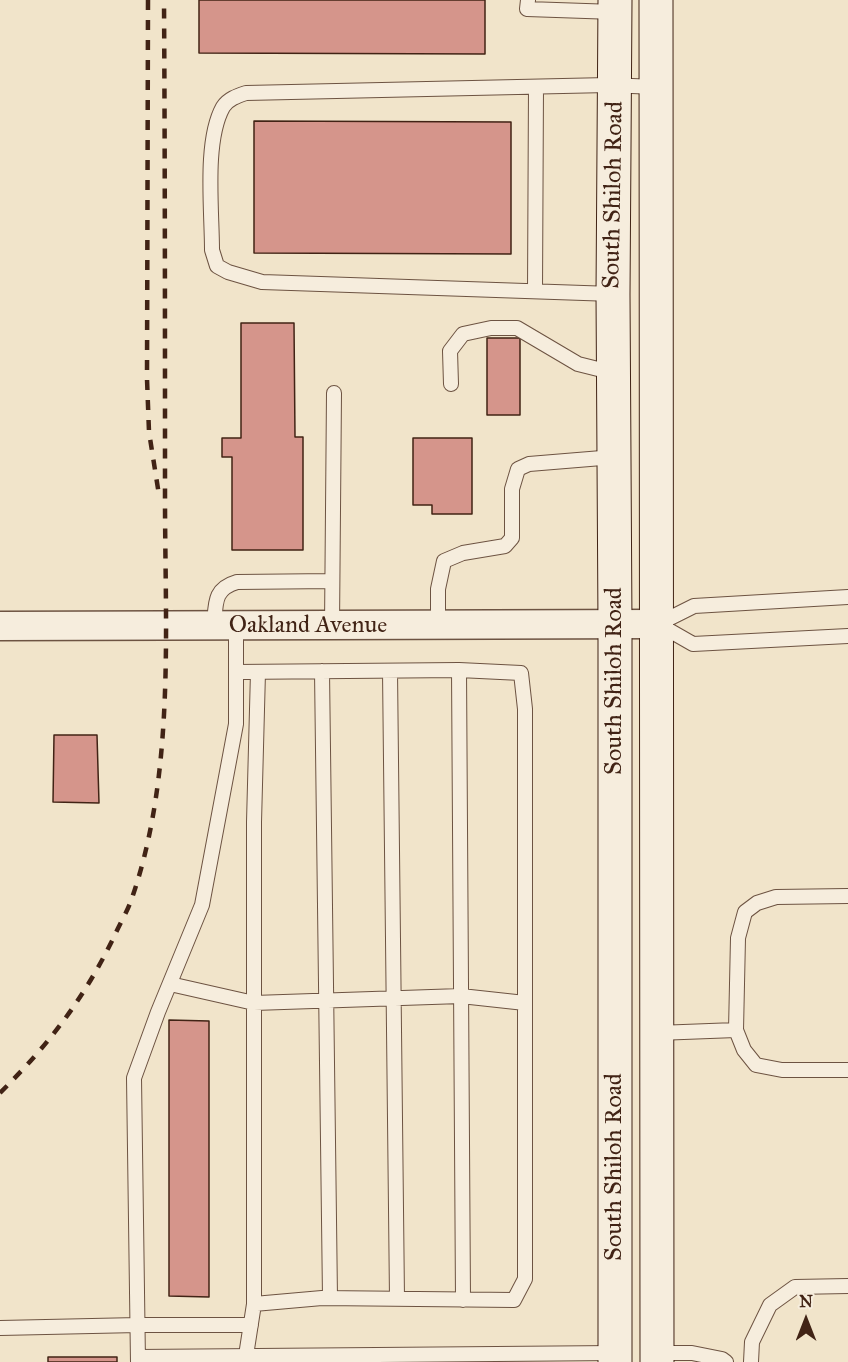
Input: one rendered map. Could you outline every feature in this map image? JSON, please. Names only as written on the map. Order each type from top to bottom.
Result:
[{"type":"main road","name":"South Shiloh Road","points":[[656,0],[657,1358]]},
{"type":"main road","name":"South Shiloh Road","points":[[615,6],[613,294],[615,1358]]},
{"type":"main road","points":[[615,1358],[657,1358]]},
{"type":"street","name":"Oakland Avenue","points":[[0,626],[658,624]]},
{"type":"lane","points":[[528,0],[527,9],[615,6]]},
{"type":"lane","points":[[535,291],[536,87]]},
{"type":"lane","points":[[613,294],[262,282],[228,272],[217,266],[212,250],[212,148],[224,106],[234,97],[246,93],[656,87]]},
{"type":"lane","points":[[451,384],[450,351],[463,334],[491,328],[518,328],[578,364],[614,373]]},
{"type":"lane","points":[[332,626],[334,393]]},
{"type":"lane","points":[[438,625],[438,589],[444,561],[463,553],[505,546],[512,538],[512,489],[518,469],[529,464],[614,457]]},
{"type":"lane","points":[[332,581],[237,582],[225,585],[218,595],[236,672],[236,724],[202,905],[134,1078],[138,1360],[615,1358]]},
{"type":"lane","points":[[658,624],[694,606],[848,597]]},
{"type":"lane","points":[[658,624],[693,644],[848,636]]},
{"type":"lane","points":[[236,672],[459,670],[521,673],[525,709],[525,1279],[514,1300],[330,1298],[254,1304]]},
{"type":"lane","points":[[459,670],[463,1300]]},
{"type":"lane","points":[[322,671],[330,1298]]},
{"type":"lane","points":[[390,671],[397,1298]]},
{"type":"lane","points":[[245,1359],[254,1304],[254,822],[258,672]]},
{"type":"lane","points":[[848,896],[776,897],[757,903],[745,912],[738,938],[736,1030],[744,1050],[756,1065],[782,1070],[848,1070]]},
{"type":"lane","points":[[170,984],[254,1003],[461,996],[525,1003]]},
{"type":"lane","points":[[657,1033],[736,1030]]},
{"type":"lane","points":[[751,1362],[752,1342],[770,1305],[795,1287],[848,1286]]},
{"type":"lane","points":[[0,1328],[138,1324],[251,1325]]},
{"type":"lane","points":[[657,1358],[692,1353],[722,1359],[726,1362]]},
{"type":"building","points":[[199,0],[485,0],[485,54],[199,53]]},
{"type":"building","points":[[254,121],[511,122],[511,254],[254,253]]},
{"type":"building","points":[[241,323],[294,323],[295,437],[303,437],[303,550],[232,550],[232,457],[222,457],[222,438],[241,438]]},
{"type":"building","points":[[487,338],[520,338],[520,415],[487,415]]},
{"type":"building","points":[[413,438],[472,438],[472,514],[432,514],[432,505],[413,505]]},
{"type":"building","points":[[54,735],[97,735],[99,803],[53,802]]},
{"type":"building","points":[[169,1020],[209,1021],[209,1297],[169,1296]]},
{"type":"building","points":[[48,1357],[117,1357],[117,1362],[48,1362]]},
{"type":"railway","points":[[148,0],[147,379],[149,432],[159,495]]},
{"type":"railway","points":[[0,1093],[35,1056],[64,1020],[102,960],[131,900],[146,848],[156,799],[162,749],[166,648],[164,0]]}]
